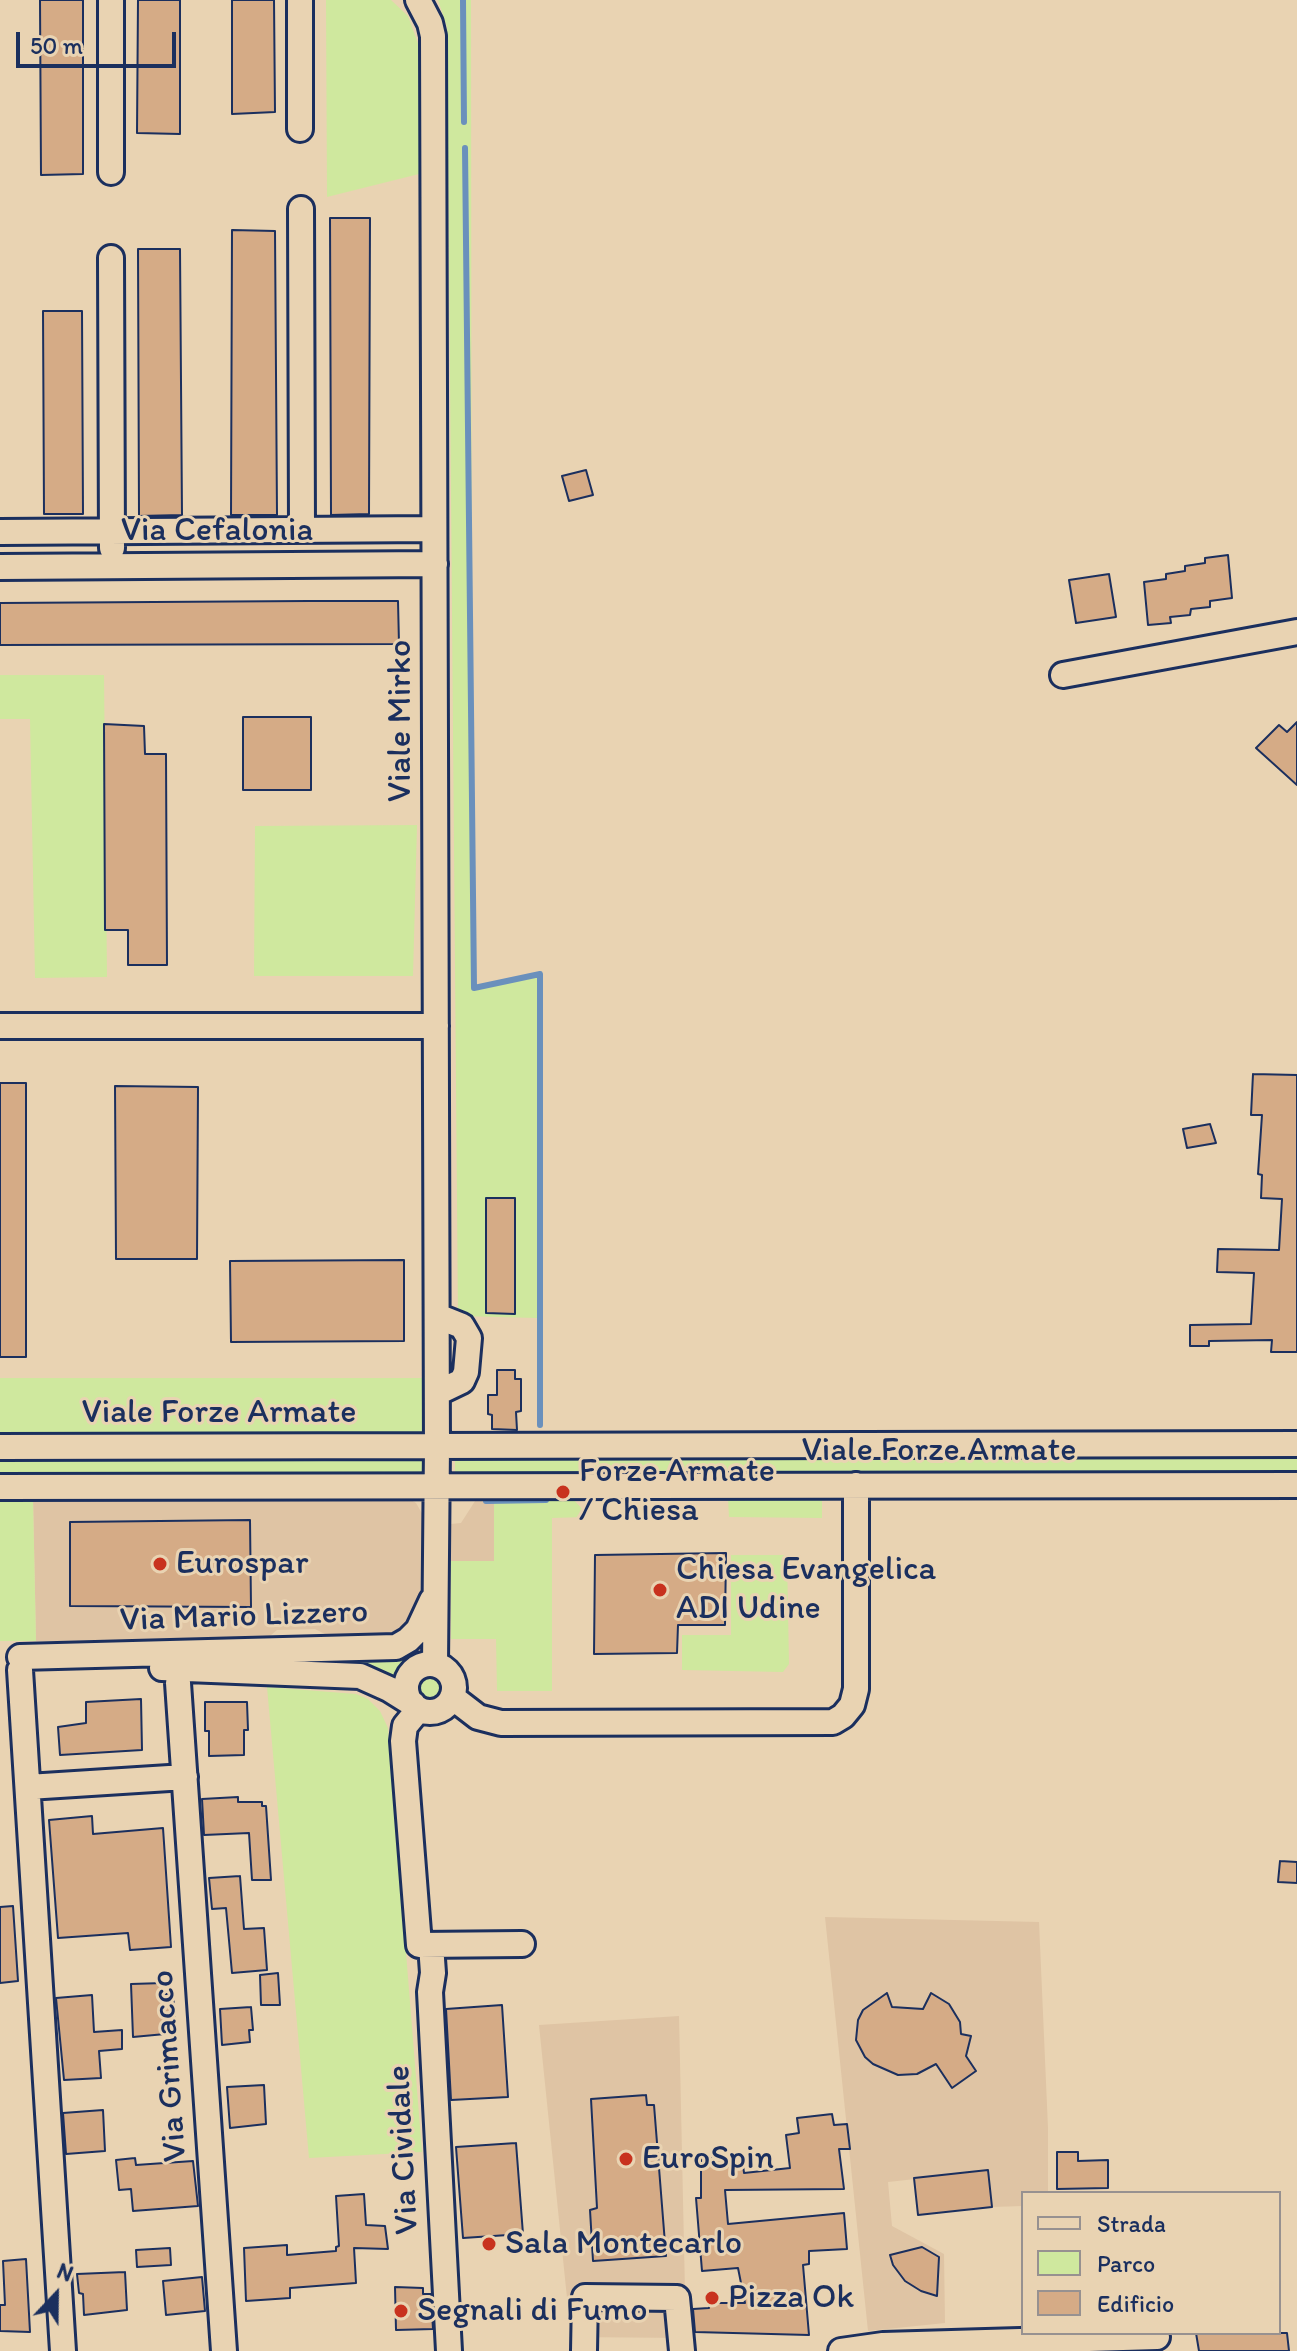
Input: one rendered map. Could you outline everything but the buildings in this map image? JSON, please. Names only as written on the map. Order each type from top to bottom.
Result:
[{"type":"street","points":[[111,0],[111,172]]},
{"type":"street","points":[[300,0],[300,129]]},
{"type":"street","name":"Viale Mirko","points":[[418,0],[433,36],[437,1446]]},
{"type":"street","points":[[301,209],[302,530]]},
{"type":"street","points":[[111,258],[112,566]]},
{"type":"street","name":"Via Cefalonia","points":[[0,532],[434,529]]},
{"type":"street","name":"Via Cefalonia","points":[[0,567],[435,564]]},
{"type":"street","points":[[1063,675],[1297,632]]},
{"type":"street","points":[[0,1026],[436,1026]]},
{"type":"street","name":"Viale Forze Armate","points":[[0,1447],[1297,1444]]},
{"type":"street","points":[[437,1446],[437,1485]]},
{"type":"street","name":"Via Mario Lizzero","points":[[437,1485],[435,1664],[451,1677],[452,1697]]},
{"type":"street","points":[[435,1664],[419,1667],[408,1679],[407,1695],[416,1707],[426,1711],[442,1709],[452,1697],[478,1717],[501,1723],[833,1722],[852,1705],[856,1689],[856,1485]]},
{"type":"street","name":"Viale Forze Armate","points":[[0,1487],[1297,1485]]},
{"type":"street","name":"Via Mario Lizzero","points":[[13,1662],[396,1647],[408,1640],[424,1622],[436,1589]]},
{"type":"street","points":[[13,1662],[28,1787],[63,2351]]},
{"type":"street","name":"Via Mario Lizzero","points":[[13,1662],[360,1676],[389,1689],[416,1707]]},
{"type":"street","name":"Via Grimacco","points":[[178,1683],[224,2351]]},
{"type":"street","points":[[416,1707],[405,1726],[403,1741],[419,1945],[522,1944]]},
{"type":"street","points":[[28,1787],[185,1777]]},
{"type":"street","name":"Via Cividale","points":[[431,1945],[431,2006],[449,2351]]},
{"type":"street","points":[[584,2351],[585,2297],[677,2298],[682,2351]]},
{"type":"street","points":[[841,2351],[883,2345],[961,2348],[1157,2337]]},
{"type":"shaded area","points":[[404,1496],[416,1503],[423,1515],[427,1586],[410,1622],[392,1632],[329,1636],[315,1629],[277,1630],[264,1641],[36,1641],[33,1499]]},
{"type":"shaded area","points":[[477,1498],[494,1498],[494,1562],[451,1561],[451,1524],[461,1523]]},
{"type":"shaded area","points":[[825,1917],[1039,1922],[1048,2191],[1021,2191],[1021,2206],[992,2207],[988,2171],[888,2182],[892,2226],[944,2254],[945,2323],[868,2331]]},
{"type":"shaded area","points":[[679,2016],[686,2338],[571,2337],[539,2025]]},
{"type":"green space","points":[[326,0],[391,0],[408,16],[419,46],[419,174],[327,197]]},
{"type":"green space","points":[[438,0],[471,0],[472,990],[538,977],[537,1318],[458,1316],[447,27]]},
{"type":"green space","points":[[0,675],[104,675],[107,977],[35,978],[30,719],[0,719]]},
{"type":"green space","points":[[417,825],[413,976],[254,976],[255,826]]},
{"type":"green space","points":[[0,1378],[423,1378],[423,1433],[0,1433]]},
{"type":"green space","points":[[455,1455],[1297,1455],[1297,1474],[455,1474]]},
{"type":"green space","points":[[425,1458],[425,1472],[0,1473],[0,1459]]},
{"type":"green space","points":[[494,1498],[573,1499],[585,1512],[585,1517],[552,1518],[552,1691],[497,1691],[496,1639],[451,1639],[451,1561],[494,1561]]},
{"type":"green space","points":[[728,1498],[822,1499],[822,1518],[729,1517]]},
{"type":"green space","points":[[0,1499],[33,1499],[36,1641],[0,1641]]},
{"type":"green space","points":[[731,1555],[787,1555],[789,1664],[783,1672],[682,1670],[682,1635],[731,1635]]},
{"type":"green space","points":[[412,1648],[414,1657],[398,1679],[371,1669],[323,1666],[323,1654]]},
{"type":"green space","points":[[430,1670],[442,1675],[447,1687],[442,1699],[430,1704],[418,1699],[413,1687],[418,1675]]},
{"type":"green space","points":[[267,1687],[356,1694],[368,1699],[380,1711],[388,1728],[422,2152],[309,2158]]},
{"type":"waterway","points":[[463,0],[464,122]]},
{"type":"waterway","points":[[465,148],[474,988],[540,974],[540,1425]]},
{"type":"waterway","points":[[486,1501],[546,1500]]},
{"type":"place","name":"Forze Armate / Chiesa","points":[[563,1492]]},
{"type":"place","name":"Eurospar","points":[[160,1564]]},
{"type":"place","name":"Chiesa Evangelica ADI Udine","points":[[660,1590]]},
{"type":"place","name":"EuroSpin","points":[[626,2159]]},
{"type":"place","name":"Sala Montecarlo","points":[[489,2244]]},
{"type":"place","name":"Pizza Ok","points":[[712,2298]]},
{"type":"place","name":"Segnali di Fumo","points":[[401,2311]]}]
